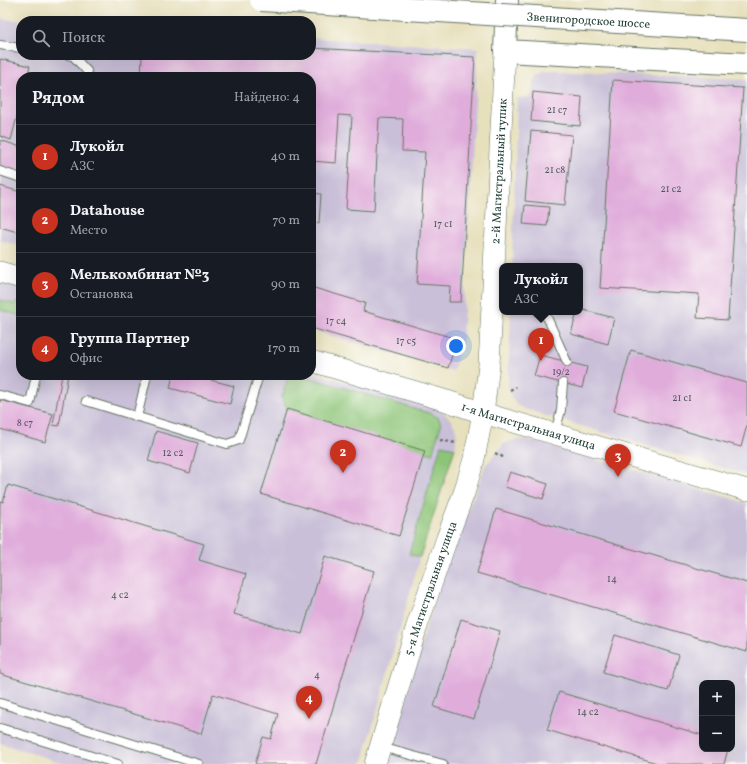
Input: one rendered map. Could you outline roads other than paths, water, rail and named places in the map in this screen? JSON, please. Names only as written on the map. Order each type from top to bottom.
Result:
[{"type":"main road","name":"Звенигородское шоссе","points":[[261,0],[747,30]]},
{"type":"main road","name":"2-й Магистральный тупик","points":[[505,51],[507,0]]},
{"type":"main road","points":[[505,51],[747,64]]},
{"type":"street","name":"2-й Магистральный тупик","points":[[483,413],[497,286],[505,51]]},
{"type":"street","points":[[0,272],[16,277]]},
{"type":"street","name":"1-я Магистральная улица","points":[[316,362],[747,490]]},
{"type":"street","name":"5-я Магистральная улица","points":[[377,755],[446,538],[466,486],[474,459],[483,413]]},
{"type":"lane","points":[[0,45],[16,47]]},
{"type":"lane","points":[[77,60],[87,72]]},
{"type":"lane","points":[[0,171],[16,176]]},
{"type":"lane","points":[[544,315],[547,317],[567,362]]},
{"type":"lane","points":[[0,395],[30,403],[35,380]]},
{"type":"lane","points":[[137,417],[146,380]]},
{"type":"lane","points":[[86,401],[227,444],[239,440],[257,380]]},
{"type":"lane","points":[[554,434],[561,410],[563,383]]},
{"type":"lane","points":[[0,703],[199,764]]},
{"type":"lane","points":[[0,728],[118,764]]},
{"type":"lane","points":[[377,755],[443,764]]},
{"type":"place","name":"Лукойл","points":[[541,361]]},
{"type":"place","name":"Datahouse","points":[[343,473]]},
{"type":"place","name":"Мелькомбинат №3","points":[[618,477]]},
{"type":"place","name":"Группа Партнер","points":[[309,719]]}]
